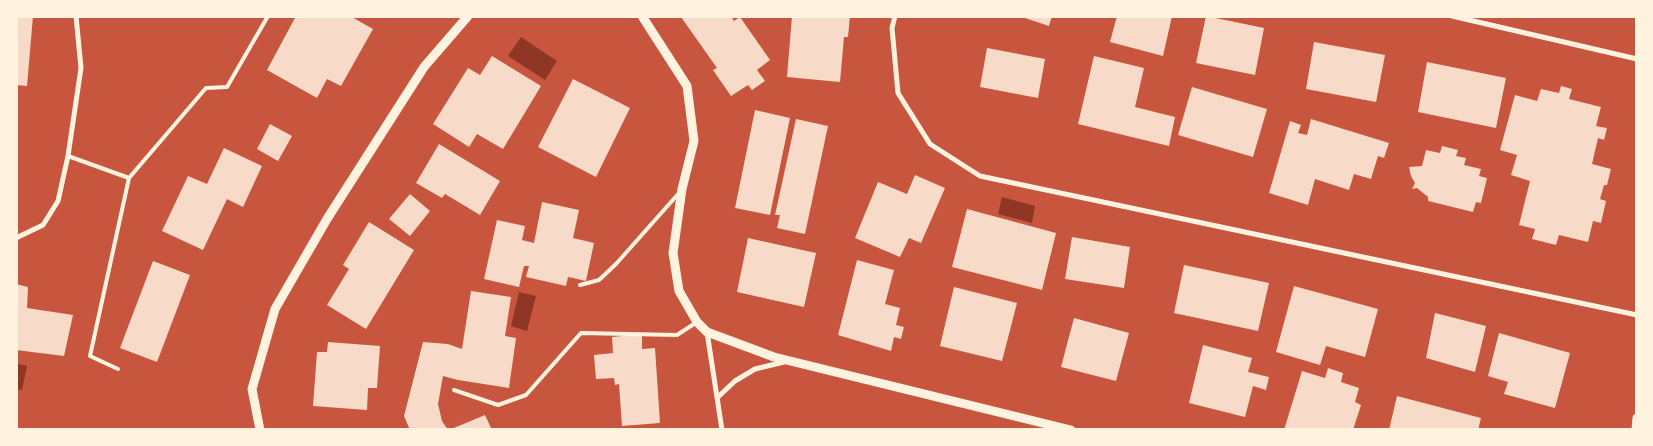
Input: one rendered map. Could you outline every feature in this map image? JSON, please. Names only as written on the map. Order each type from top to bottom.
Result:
[{"type":"street","points":[[16,238],[43,225],[58,201],[68,156],[81,68],[76,16]]},
{"type":"street","points":[[260,430],[252,389],[275,308],[327,219],[424,67],[468,16]]},
{"type":"street","points":[[642,16],[688,86],[694,141],[682,189],[673,253],[679,291],[697,322],[707,332],[774,357],[1071,430]]},
{"type":"street","points":[[895,16],[892,28],[898,94],[930,144],[980,176],[1637,315]]},
{"type":"street","points":[[1452,16],[1637,58]]},
{"type":"street","points":[[707,332],[722,430]]},
{"type":"street","points":[[718,397],[735,381],[754,369],[789,360]]},
{"type":"street","points":[[1636,430],[1637,418]]},
{"type":"lane","points":[[118,369],[90,356],[129,178],[206,88],[227,87],[268,16]]},
{"type":"lane","points":[[68,156],[129,178]]},
{"type":"lane","points":[[580,285],[599,280],[616,264],[682,189]]},
{"type":"lane","points":[[454,390],[498,405],[526,395],[581,333],[677,335],[697,322]]},
{"type":"shaded area","points":[[521,37],[557,61],[545,80],[508,56]]},
{"type":"shaded area","points":[[1002,197],[1035,206],[1032,223],[998,214]]},
{"type":"shaded area","points":[[519,292],[536,296],[527,331],[511,326]]},
{"type":"shaded area","points":[[16,363],[27,366],[22,390],[16,389]]},
{"type":"building","points":[[16,16],[33,16],[27,86],[16,85]]},
{"type":"building","points":[[296,16],[350,16],[373,29],[341,86],[327,79],[317,98],[267,70]]},
{"type":"building","points":[[731,16],[734,21],[740,17],[770,60],[757,70],[765,81],[752,90],[748,85],[731,96],[713,70],[717,68],[681,17]]},
{"type":"building","points":[[792,16],[850,16],[848,37],[844,37],[840,82],[787,77]]},
{"type":"building","points":[[1019,16],[1052,16],[1049,26]]},
{"type":"building","points":[[1117,16],[1172,16],[1163,56],[1110,42]]},
{"type":"building","points":[[1206,16],[1264,28],[1255,75],[1196,63]]},
{"type":"building","points":[[1314,42],[1385,55],[1376,102],[1306,89]]},
{"type":"building","points":[[987,48],[1045,59],[1038,98],[980,87]]},
{"type":"building","points":[[492,56],[541,86],[503,149],[477,134],[469,147],[433,124],[468,68],[480,75]]},
{"type":"building","points":[[1094,56],[1144,68],[1135,107],[1175,117],[1169,146],[1078,124]]},
{"type":"building","points":[[1427,62],[1506,78],[1496,128],[1418,112]]},
{"type":"building","points":[[573,79],[630,108],[596,177],[538,147]]},
{"type":"building","points":[[1561,86],[1572,89],[1569,99],[1601,107],[1596,126],[1607,128],[1604,140],[1598,138],[1592,164],[1611,169],[1607,185],[1604,185],[1600,199],[1606,201],[1601,223],[1593,221],[1588,242],[1559,235],[1556,245],[1532,239],[1535,229],[1519,225],[1530,181],[1511,175],[1517,155],[1500,150],[1515,95],[1537,101],[1541,89],[1559,93]]},
{"type":"building","points":[[1192,87],[1267,109],[1253,157],[1178,135]]},
{"type":"building","points":[[755,110],[790,118],[770,215],[735,208]]},
{"type":"building","points":[[796,119],[828,126],[805,234],[777,228],[780,215],[775,215]]},
{"type":"building","points":[[1311,119],[1389,143],[1384,158],[1378,156],[1371,179],[1354,174],[1349,190],[1315,179],[1308,205],[1269,193],[1290,121],[1301,125],[1298,133],[1307,135]]},
{"type":"building","points":[[270,124],[292,136],[278,161],[257,149]]},
{"type":"building","points":[[439,144],[500,181],[480,215],[445,194],[442,198],[416,183]]},
{"type":"building","points":[[1442,146],[1458,150],[1456,156],[1466,158],[1464,165],[1481,169],[1479,176],[1487,178],[1481,203],[1476,202],[1473,212],[1428,201],[1428,197],[1417,188],[1412,189],[1415,183],[1409,167],[1422,166],[1426,150],[1440,153]]},
{"type":"building","points":[[224,148],[262,166],[243,207],[227,199],[203,250],[162,231],[188,176],[207,184]]},
{"type":"building","points":[[915,175],[945,188],[921,243],[909,238],[900,257],[855,238],[878,182],[907,194]]},
{"type":"building","points":[[410,194],[430,211],[410,236],[389,219]]},
{"type":"building","points":[[542,202],[579,210],[573,238],[594,243],[586,281],[568,277],[566,286],[526,277],[529,266],[524,266],[519,287],[484,279],[497,220],[525,226],[522,240],[534,243]]},
{"type":"building","points":[[967,209],[1056,233],[1042,290],[952,267]]},
{"type":"building","points":[[369,222],[414,250],[366,329],[327,305],[349,269],[343,265]]},
{"type":"building","points":[[1072,237],[1130,247],[1124,288],[1065,279]]},
{"type":"building","points":[[748,238],[816,253],[804,307],[737,292]]},
{"type":"building","points":[[857,260],[894,270],[885,304],[900,308],[896,325],[904,327],[901,339],[894,337],[891,351],[838,335]]},
{"type":"building","points":[[153,261],[190,275],[157,362],[120,348]]},
{"type":"building","points":[[1184,265],[1269,283],[1258,331],[1174,313]]},
{"type":"building","points":[[16,284],[28,287],[27,308],[73,315],[64,356],[16,350]]},
{"type":"building","points":[[1294,286],[1378,309],[1365,357],[1326,346],[1320,365],[1276,352]]},
{"type":"building","points":[[954,287],[1017,303],[1002,361],[940,346]]},
{"type":"building","points":[[471,291],[511,297],[505,336],[516,338],[509,388],[443,376],[438,404],[442,421],[448,430],[410,430],[404,416],[423,342],[448,344],[462,349]]},
{"type":"building","points":[[1435,313],[1486,326],[1475,372],[1426,358]]},
{"type":"building","points":[[1074,318],[1129,333],[1116,381],[1061,367]]},
{"type":"building","points":[[1499,333],[1570,353],[1555,408],[1504,394],[1508,382],[1488,376]]},
{"type":"building","points":[[642,334],[642,349],[655,348],[660,423],[622,426],[619,384],[615,385],[614,378],[596,379],[594,355],[613,353],[612,337]]},
{"type":"building","points":[[328,342],[380,346],[377,388],[368,388],[367,410],[313,406],[317,352],[327,352]]},
{"type":"building","points":[[1203,345],[1252,358],[1248,372],[1269,377],[1266,390],[1253,386],[1245,417],[1189,403]]},
{"type":"building","points":[[1328,368],[1343,373],[1341,382],[1359,388],[1355,402],[1361,405],[1353,430],[1284,430],[1302,371],[1325,378]]},
{"type":"building","points":[[1397,396],[1481,418],[1478,430],[1389,430]]},
{"type":"building","points":[[485,415],[492,430],[449,430]]}]
